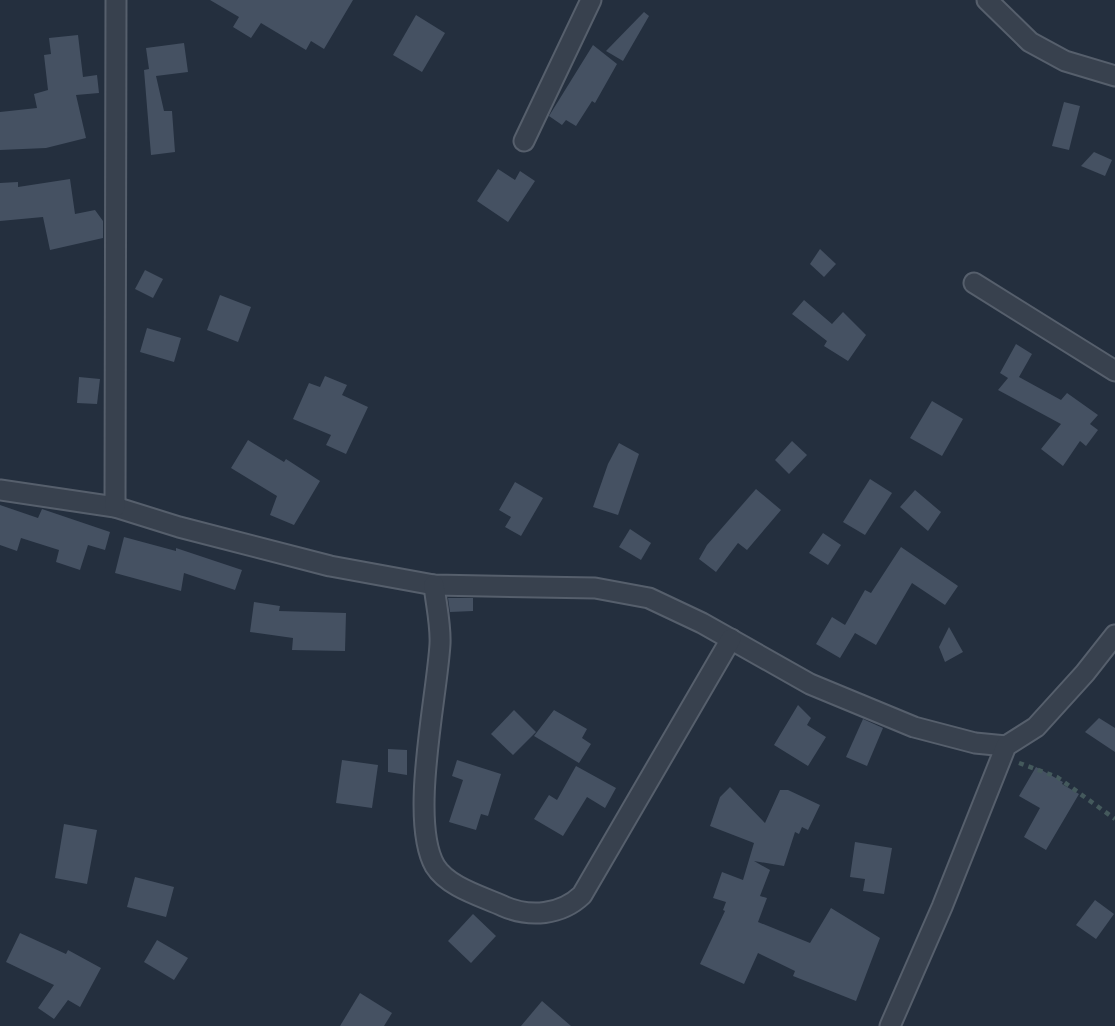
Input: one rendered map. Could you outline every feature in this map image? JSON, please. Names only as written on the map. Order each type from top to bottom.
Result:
[{"type":"street","points":[[115,507],[116,0]]},
{"type":"street","points":[[524,141],[591,0]]},
{"type":"street","points":[[987,0],[1030,42],[1065,61],[1115,76]]},
{"type":"street","points":[[974,283],[1115,371]]},
{"type":"street","points":[[0,490],[115,507],[178,527],[330,566],[434,585],[595,588],[649,598],[731,639],[810,684],[914,727],[991,746],[1003,752]]},
{"type":"street","points":[[434,585],[440,641],[425,783],[426,833],[434,865],[443,875],[452,882],[512,910],[538,913],[559,911],[582,895],[731,639]]},
{"type":"street","points":[[890,1026],[942,907],[1003,752],[1036,727],[1115,635]]},
{"type":"path","points":[[1003,752],[1057,776],[1115,819]]},
{"type":"building","points":[[210,0],[353,0],[324,49],[311,41],[306,50],[261,23],[251,38],[233,27],[239,17]]},
{"type":"building","points":[[644,12],[649,16],[623,61],[606,51]]},
{"type":"building","points":[[416,15],[445,33],[422,72],[393,55]]},
{"type":"building","points":[[78,35],[83,77],[97,75],[99,93],[76,95],[86,138],[46,148],[0,150],[0,112],[37,108],[34,94],[48,90],[44,55],[51,54],[49,38]]},
{"type":"building","points":[[184,43],[188,72],[156,76],[164,111],[172,111],[175,152],[151,155],[144,70],[149,69],[146,48]]},
{"type":"building","points":[[593,45],[617,64],[595,103],[592,101],[576,126],[566,120],[562,125],[549,116]]},
{"type":"building","points":[[1064,102],[1080,106],[1069,150],[1052,146]]},
{"type":"building","points":[[1094,152],[1112,160],[1105,176],[1081,166]]},
{"type":"building","points":[[498,169],[515,180],[520,171],[535,181],[508,222],[477,201]]},
{"type":"building","points":[[70,179],[75,214],[95,210],[103,221],[103,238],[50,250],[43,217],[0,221],[0,183],[18,182],[18,187]]},
{"type":"building","points":[[820,249],[836,264],[824,277],[810,264]]},
{"type":"building","points":[[145,270],[163,279],[153,298],[135,289]]},
{"type":"building","points":[[220,295],[251,307],[238,342],[207,330]]},
{"type":"building","points":[[804,300],[832,324],[843,312],[866,335],[848,361],[824,346],[827,341],[792,314]]},
{"type":"building","points":[[147,328],[181,338],[174,362],[140,352]]},
{"type":"building","points":[[1016,344],[1032,354],[1019,377],[1061,400],[1067,393],[1098,415],[1090,424],[1098,430],[1086,446],[1080,441],[1063,466],[1041,449],[1061,424],[998,390],[1008,378],[1000,373]]},
{"type":"building","points":[[325,376],[347,385],[342,395],[368,407],[346,454],[326,445],[331,435],[293,419],[309,383],[320,387]]},
{"type":"building","points":[[79,377],[100,379],[97,404],[77,403]]},
{"type":"building","points":[[932,401],[963,419],[942,456],[910,438]]},
{"type":"building","points":[[248,440],[284,462],[286,459],[320,481],[294,525],[270,515],[277,496],[231,468]]},
{"type":"building","points":[[792,441],[807,455],[789,474],[775,460]]},
{"type":"building","points":[[619,443],[639,454],[618,515],[593,507],[608,464]]},
{"type":"building","points":[[870,479],[892,493],[865,535],[843,522]]},
{"type":"building","points":[[515,482],[543,498],[521,536],[505,527],[511,517],[499,510]]},
{"type":"building","points":[[756,489],[781,510],[747,550],[738,543],[716,572],[699,559],[707,545]]},
{"type":"building","points":[[915,490],[941,512],[928,531],[900,507]]},
{"type":"building","points":[[0,505],[38,518],[42,509],[110,532],[105,550],[88,545],[80,570],[56,562],[59,550],[21,538],[17,551],[0,545]]},
{"type":"building","points":[[630,529],[651,543],[641,560],[619,547]]},
{"type":"building","points":[[823,533],[841,545],[828,565],[809,553]]},
{"type":"building","points":[[124,537],[176,551],[176,548],[242,570],[235,590],[184,573],[181,591],[115,573]]},
{"type":"building","points":[[901,547],[958,586],[945,605],[912,583],[876,645],[855,633],[840,658],[816,644],[832,617],[845,625],[865,590],[871,593]]},
{"type":"building","points":[[448,598],[473,598],[473,611],[450,612]]},
{"type":"building","points":[[254,602],[280,606],[279,611],[346,613],[345,651],[292,650],[293,638],[250,632]]},
{"type":"building","points":[[949,627],[963,652],[945,662],[939,647]]},
{"type":"building","points":[[798,705],[811,718],[807,725],[826,737],[808,766],[774,745]]},
{"type":"building","points":[[514,710],[536,732],[513,755],[491,734]]},
{"type":"building","points":[[554,710],[587,729],[582,738],[591,744],[579,763],[534,736]]},
{"type":"building","points":[[1099,718],[1115,728],[1115,752],[1085,732]]},
{"type":"building","points":[[863,719],[883,728],[867,766],[846,757]]},
{"type":"building","points":[[388,749],[407,750],[407,775],[388,772]]},
{"type":"building","points":[[342,760],[378,765],[372,808],[336,803]]},
{"type":"building","points":[[457,760],[501,774],[488,816],[481,814],[476,830],[449,822],[463,780],[452,776]]},
{"type":"building","points":[[576,766],[616,788],[605,808],[587,797],[563,836],[534,819],[549,795],[557,800]]},
{"type":"building","points":[[1036,767],[1079,794],[1046,850],[1024,837],[1040,808],[1019,796]]},
{"type":"building","points":[[730,787],[765,823],[780,790],[788,790],[820,805],[808,830],[802,827],[799,834],[795,832],[784,866],[754,861],[770,870],[760,896],[767,898],[758,922],[810,943],[831,908],[880,938],[856,1001],[793,976],[795,971],[758,953],[744,984],[700,964],[725,911],[726,902],[713,898],[722,872],[743,880],[754,843],[710,826],[720,797]]},
{"type":"building","points":[[64,824],[97,830],[87,884],[55,878]]},
{"type":"building","points":[[855,842],[892,848],[884,894],[863,891],[865,879],[850,877]]},
{"type":"building","points":[[135,877],[174,887],[166,917],[127,907]]},
{"type":"building","points":[[1095,900],[1114,914],[1096,939],[1076,925]]},
{"type":"building","points":[[473,914],[496,936],[471,963],[448,941]]},
{"type":"building","points":[[20,933],[66,954],[68,950],[101,968],[80,1007],[68,1000],[54,1019],[38,1008],[54,985],[6,962]]},
{"type":"building","points":[[157,940],[188,958],[174,980],[144,962]]},
{"type":"building","points":[[360,993],[392,1013],[384,1026],[340,1026]]},
{"type":"building","points":[[542,1001],[571,1026],[521,1026]]}]
